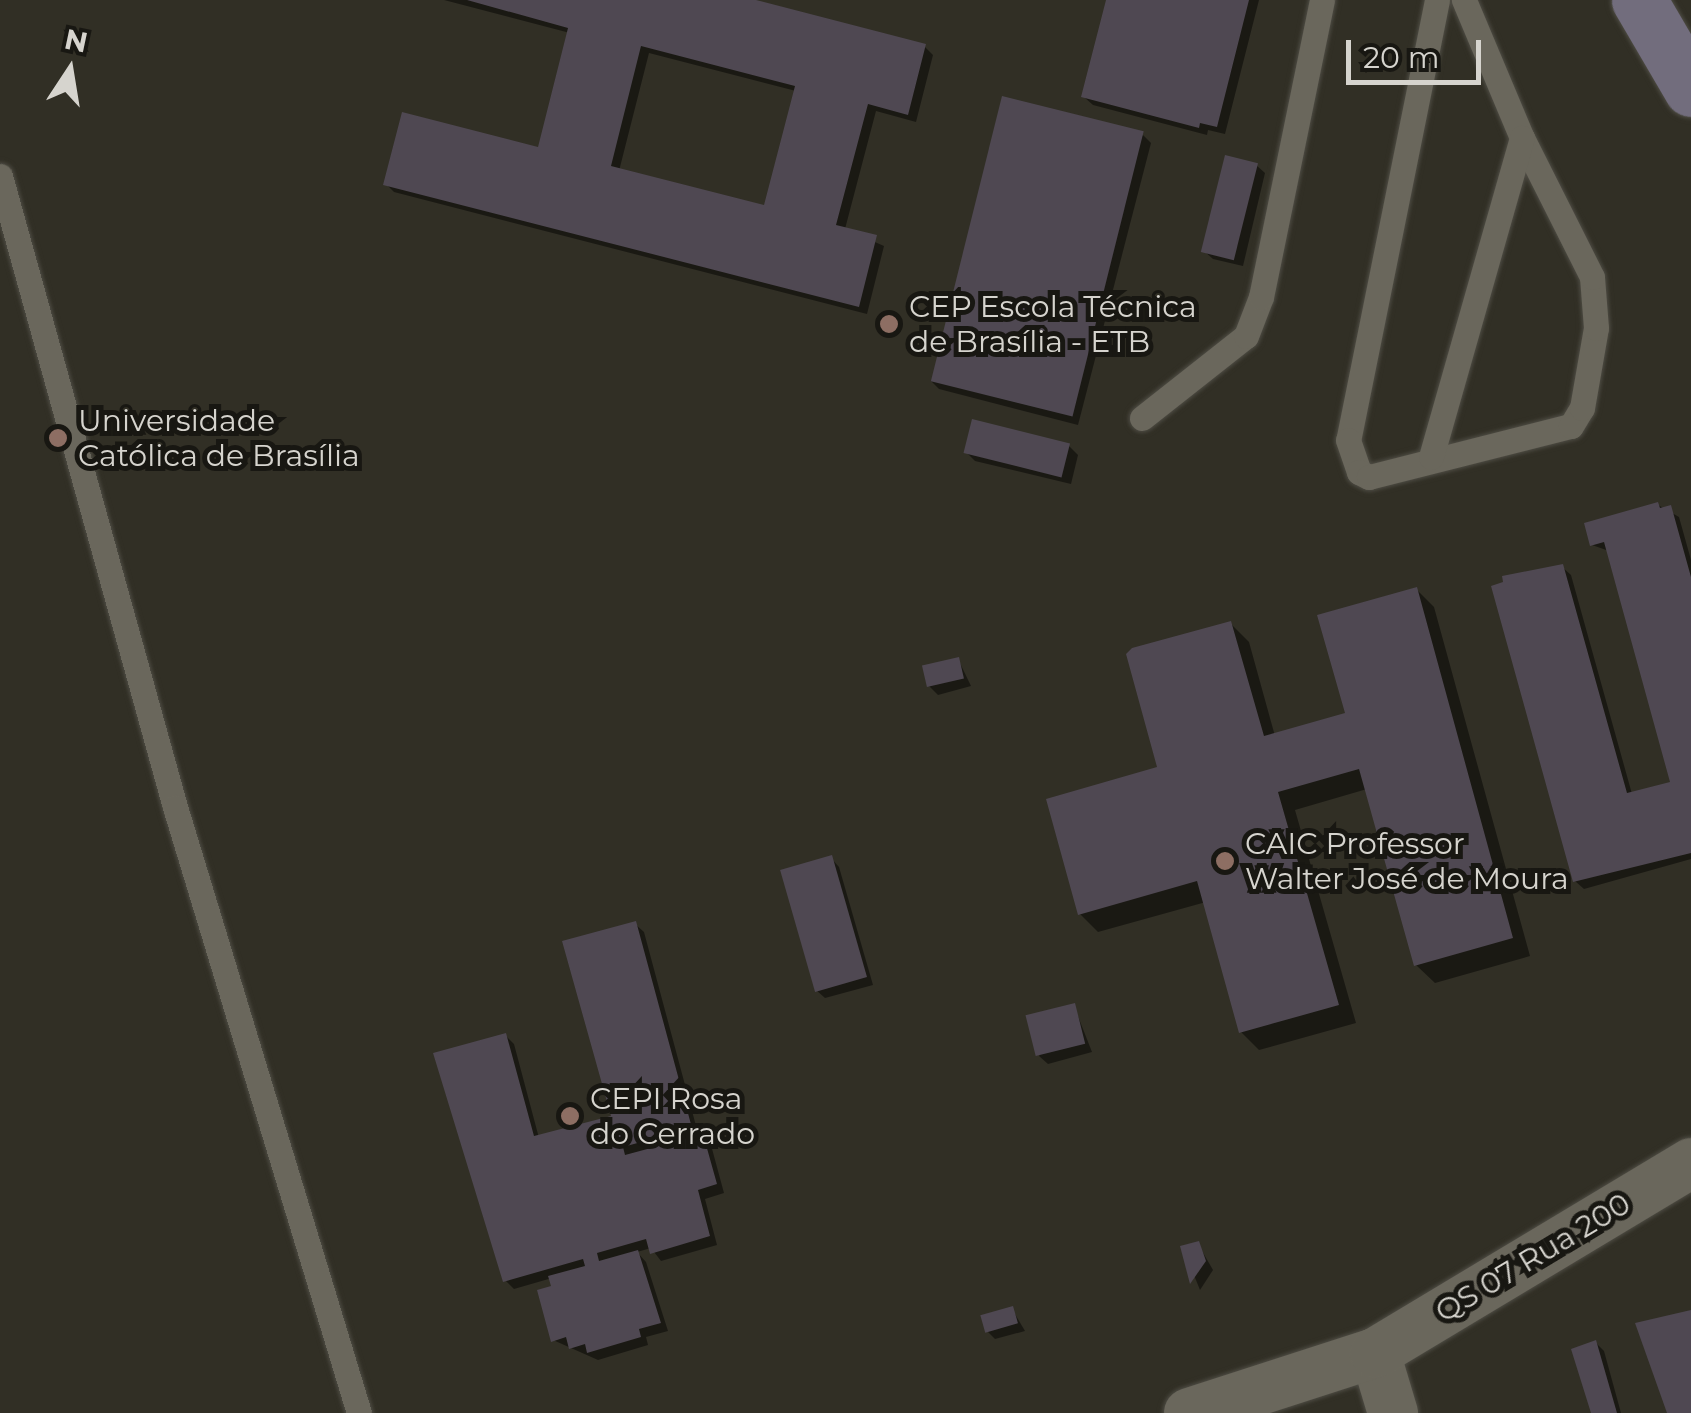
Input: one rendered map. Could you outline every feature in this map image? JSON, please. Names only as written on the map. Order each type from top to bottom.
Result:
[{"type":"main road","points":[[1641,1],[1691,89]]},
{"type":"street","name":"QS 07 Rua 200","points":[[1189,1413],[1375,1353],[1691,1164]]},
{"type":"street","points":[[1375,1353],[1393,1413]]},
{"type":"lane","points":[[1142,418],[1246,336],[1261,297],[1322,0]]},
{"type":"lane","points":[[1436,0],[1348,440],[1359,472],[1369,477],[1431,457],[1571,426],[1582,408],[1596,328],[1592,278],[1522,138],[1464,0]]},
{"type":"lane","points":[[1431,457],[1522,138]]},
{"type":"lane","points":[[0,176],[176,807],[359,1413]]},
{"type":"building","points":[[467,0],[756,0],[926,44],[908,115],[868,104],[836,225],[877,235],[859,307],[383,185],[402,112],[538,147],[568,28]],"holes":[[[641,46],[795,86],[764,205],[611,166]]]},
{"type":"building","points":[[1106,0],[1249,0],[1217,127],[1200,123],[1199,128],[1081,97]]},
{"type":"building","points":[[1002,96],[1144,131],[1073,417],[931,381]]},
{"type":"building","points":[[1225,155],[1258,163],[1234,260],[1201,252]]},
{"type":"building","points":[[972,419],[1070,443],[1062,477],[964,453]]},
{"type":"building","points":[[1658,502],[1660,508],[1671,505],[1691,577],[1691,853],[1573,882],[1491,586],[1503,582],[1502,576],[1563,564],[1627,793],[1670,782],[1604,542],[1590,546],[1584,523]]},
{"type":"building","points":[[1417,587],[1513,938],[1414,966],[1359,769],[1278,792],[1339,1005],[1239,1033],[1197,881],[1078,915],[1046,799],[1157,767],[1126,654],[1132,648],[1231,621],[1264,736],[1345,713],[1317,615]]},
{"type":"building","points":[[959,657],[964,678],[927,687],[922,666]]},
{"type":"building","points":[[832,855],[867,977],[815,992],[780,870]]},
{"type":"building","points":[[636,921],[692,1128],[623,1147],[625,1155],[703,1134],[717,1184],[698,1190],[710,1236],[650,1254],[646,1239],[597,1253],[599,1261],[638,1250],[661,1323],[639,1329],[641,1337],[587,1353],[585,1344],[569,1349],[566,1337],[551,1342],[537,1290],[551,1286],[548,1276],[585,1266],[583,1259],[503,1282],[433,1053],[506,1033],[534,1136],[611,1116],[562,941]]},
{"type":"building","points":[[1075,1003],[1085,1044],[1036,1056],[1026,1015]]},
{"type":"building","points":[[1199,1241],[1206,1261],[1190,1284],[1180,1246]]},
{"type":"building","points":[[1013,1306],[1018,1323],[985,1333],[980,1315]]},
{"type":"building","points":[[1691,1310],[1691,1413],[1667,1413],[1635,1323]]},
{"type":"building","points":[[1596,1340],[1617,1413],[1591,1413],[1571,1349]]},
{"type":"place","name":"CEP Escola Técnica de Brasília - ETB","points":[[889,324]]},
{"type":"place","name":"Universidade Católica de Brasília","points":[[58,438]]},
{"type":"place","name":"CAIC Professor Walter José de Moura","points":[[1225,861]]},
{"type":"place","name":"CEPI Rosa do Cerrado","points":[[570,1116]]}]
